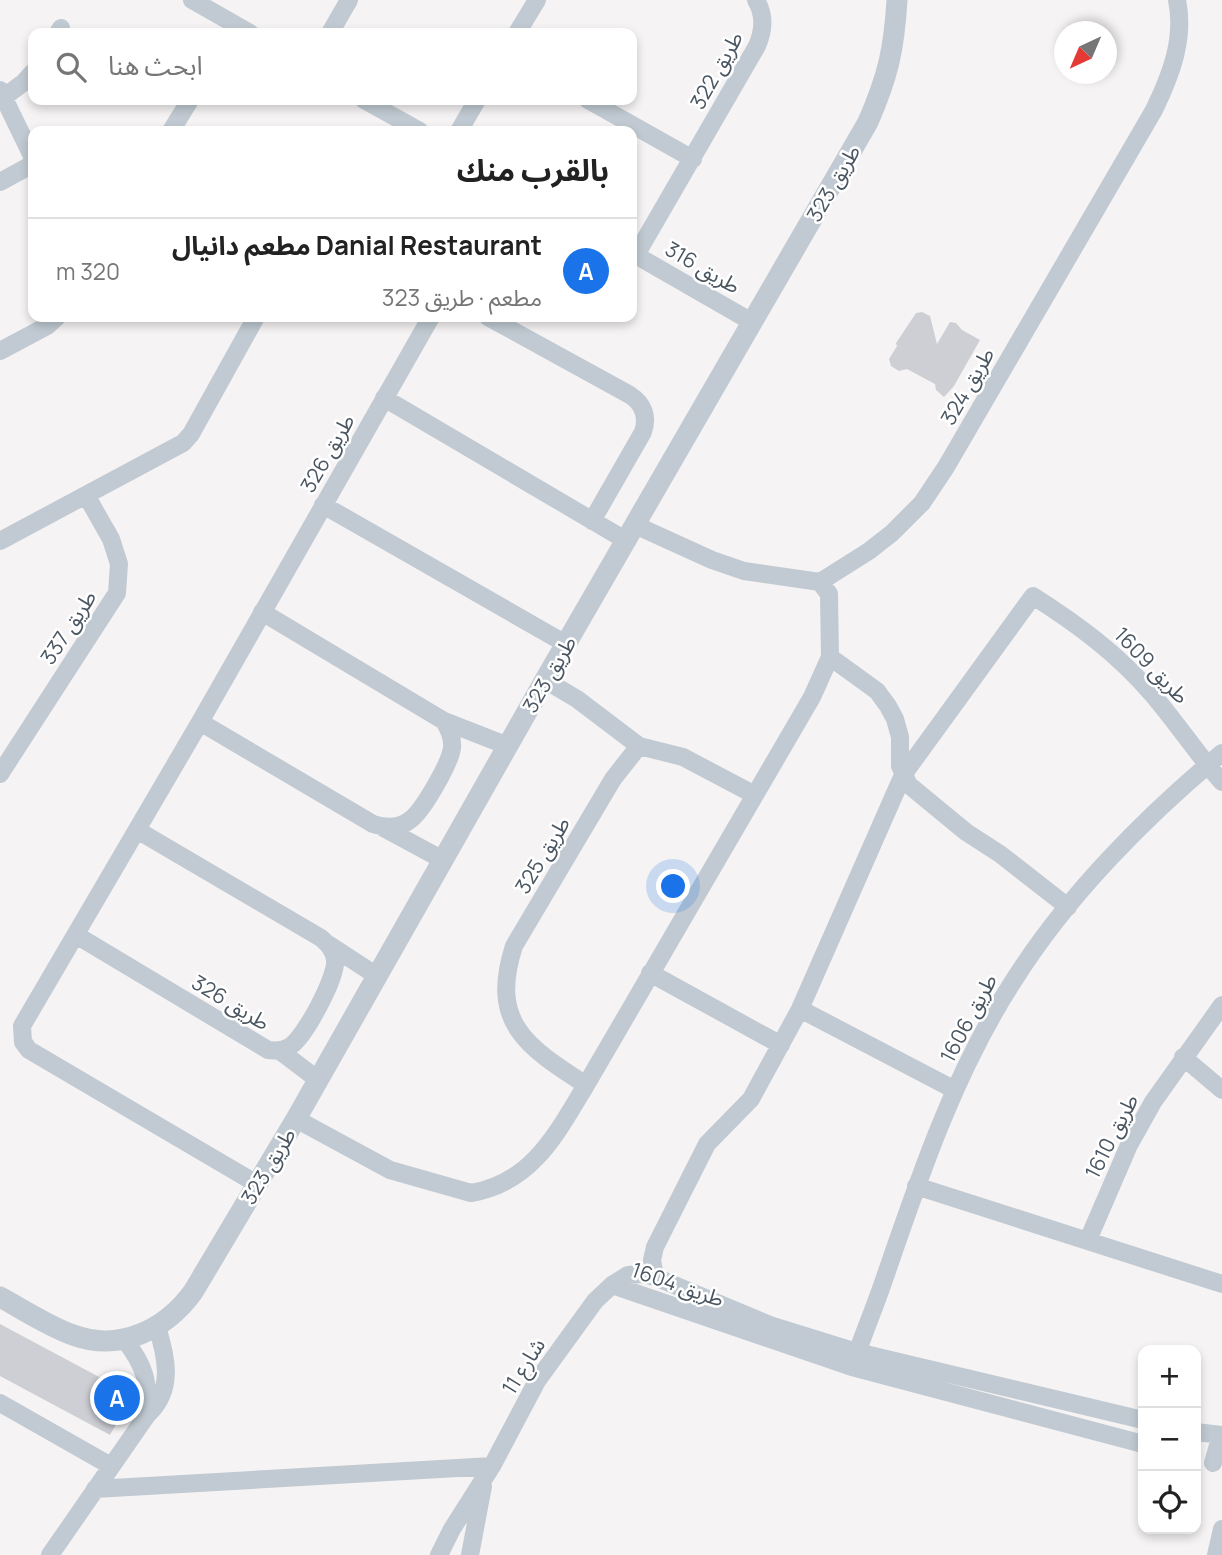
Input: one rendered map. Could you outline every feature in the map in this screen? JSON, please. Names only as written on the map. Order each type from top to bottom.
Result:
[{"type":"street","points":[[192,0],[235,28]]},
{"type":"street","points":[[333,28],[349,0]]},
{"type":"street","points":[[520,28],[537,0]]},
{"type":"street","name":"طريق 322","points":[[637,249],[693,159],[761,36],[762,15],[756,0]]},
{"type":"street","name":"طريق 323","points":[[0,1297],[65,1332],[88,1339],[124,1339],[157,1327],[177,1312],[193,1293],[296,1119],[872,112],[891,61],[897,0]]},
{"type":"street","name":"طريق 324","points":[[820,582],[892,533],[922,503],[946,467],[1159,100],[1169,79],[1178,44],[1177,0]]},
{"type":"street","points":[[28,78],[23,83],[2,93],[28,148]]},
{"type":"street","points":[[174,126],[187,105]]},
{"type":"street","points":[[373,105],[411,126]]},
{"type":"street","points":[[461,126],[474,105]]},
{"type":"street","points":[[597,105],[634,126]]},
{"type":"street","points":[[637,128],[693,159]]},
{"type":"street","points":[[0,183],[28,167]]},
{"type":"street","name":"طريق 316","points":[[637,256],[752,322]]},
{"type":"street","points":[[0,351],[51,322]]},
{"type":"street","points":[[0,541],[183,443],[203,413],[253,322]]},
{"type":"street","name":"طريق 326","points":[[257,1184],[29,1050],[23,1042],[22,1026],[200,722],[428,322]]},
{"type":"street","points":[[497,322],[631,395],[641,405],[645,418],[643,432],[592,521]]},
{"type":"street","points":[[296,1119],[390,1170],[471,1194],[482,1192],[516,1176],[534,1162],[550,1144],[586,1085],[753,794],[812,697],[830,657],[829,594],[820,582],[744,571],[592,521],[384,398]]},
{"type":"street","name":"طريق 337","points":[[1,770],[117,593],[119,564],[111,539],[86,495]]},
{"type":"street","points":[[323,505],[566,643]]},
{"type":"street","name":"طريق 1609","points":[[903,775],[1033,596],[1077,624],[1124,666],[1151,693],[1222,782]]},
{"type":"street","points":[[262,612],[444,722],[508,746]]},
{"type":"street","points":[[830,657],[877,691],[888,706],[900,737],[900,766],[909,785],[1068,907]]},
{"type":"street","points":[[545,680],[577,699],[639,746],[683,757],[753,794]]},
{"type":"street","points":[[200,722],[373,824],[443,860]]},
{"type":"street","points":[[382,827],[410,821],[422,807],[450,756],[452,738],[444,722]]},
{"type":"street","name":"طريق 325","points":[[586,1085],[526,1043],[512,1021],[505,996],[506,970],[514,946],[613,779],[639,746]]},
{"type":"street","name":"طريق 1606","points":[[855,1359],[916,1186],[955,1090],[1014,979],[1101,868],[1222,753]]},
{"type":"street","points":[[655,1277],[652,1259],[655,1247],[707,1144],[751,1099],[800,1009],[903,775]]},
{"type":"street","points":[[137,830],[320,937],[377,976]]},
{"type":"street","name":"طريق 326","points":[[76,935],[268,1050],[280,1051],[289,1048],[303,1034],[335,974],[334,953],[328,944]]},
{"type":"street","points":[[650,972],[781,1045]]},
{"type":"street","name":"طريق 1610","points":[[1087,1240],[1129,1145],[1153,1102],[1222,1005]]},
{"type":"street","points":[[800,1009],[955,1090]]},
{"type":"street","points":[[280,1051],[317,1079]]},
{"type":"street","points":[[1183,1057],[1222,1090]]},
{"type":"street","points":[[916,1186],[1222,1284]]},
{"type":"street","name":"طريق 1604","points":[[612,1285],[628,1276],[642,1274],[655,1277],[855,1359],[1138,1419]]},
{"type":"street","name":"طريق 1604","points":[[612,1285],[1138,1443]]},
{"type":"street","name":"شارع 11","points":[[439,1555],[452,1529],[488,1473],[537,1381],[595,1301],[612,1285]]},
{"type":"street","points":[[50,1555],[147,1415],[160,1401],[167,1373],[157,1327]]},
{"type":"street","points":[[124,1339],[139,1358],[146,1381],[147,1415]]},
{"type":"street","points":[[0,1403],[111,1466]]},
{"type":"street","points":[[1201,1433],[1222,1435],[1210,1462]]},
{"type":"street","points":[[95,1489],[488,1473]]},
{"type":"street","name":"شارع 11","points":[[470,1555],[488,1473]]},
{"type":"street","points":[[1216,1555],[1222,1529]]},
{"type":"building","points":[[922,312],[930,316],[937,344],[950,322],[956,323],[962,330],[980,340],[954,386],[944,397],[936,390],[935,384],[907,369],[899,371],[891,366],[889,359],[916,313]]},
{"type":"building","points":[[0,1324],[116,1386],[124,1410],[110,1435],[0,1376]]},
{"type":"place","name":"Danial Restaurant مطعم دانيال","points":[[117,1398]]}]
